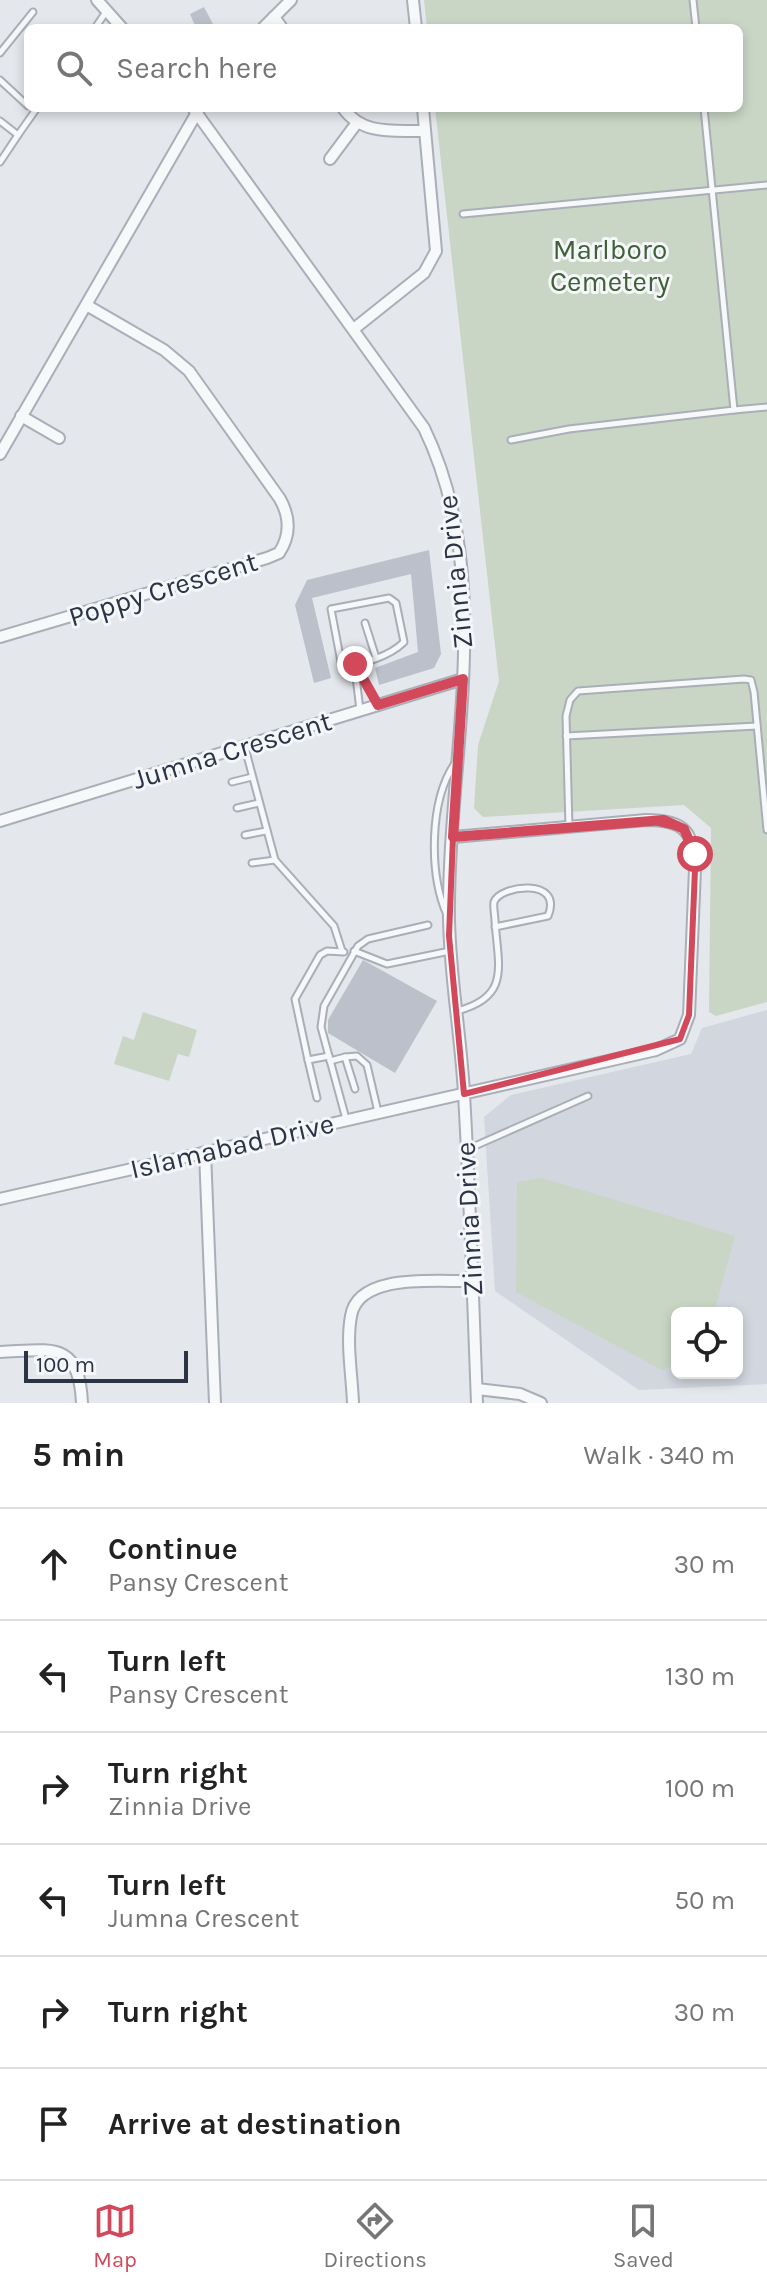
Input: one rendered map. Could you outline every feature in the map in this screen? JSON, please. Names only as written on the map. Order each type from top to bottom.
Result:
[{"type":"street","points":[[97,0],[118,24]]},
{"type":"street","points":[[267,24],[291,0]]},
{"type":"street","points":[[413,0],[416,24]]},
{"type":"street","points":[[274,17],[279,24]]},
{"type":"street","points":[[0,454],[88,306],[194,112]]},
{"type":"street","name":"Zinnia Drive","points":[[198,112],[424,428],[444,473],[459,562],[463,679],[449,920],[464,1094],[477,1403]]},
{"type":"street","points":[[346,112],[356,124],[367,128],[425,131]]},
{"type":"street","points":[[355,328],[424,273],[436,251],[423,112]]},
{"type":"street","points":[[330,159],[356,124]]},
{"type":"street","name":"Poppy Crescent","points":[[0,637],[267,558],[279,553],[287,536],[288,519],[280,499],[189,371],[164,350],[88,306]]},
{"type":"street","points":[[21,416],[59,438]]},
{"type":"street","name":"Jumna Crescent","points":[[0,821],[463,679]]},
{"type":"street","name":"Islamabad Drive","points":[[0,1199],[656,1050],[675,1042],[686,1028],[695,869],[689,834],[679,824],[664,820],[569,827]]},
{"type":"street","points":[[453,837],[569,827]]},
{"type":"street","points":[[205,1152],[215,1403]]},
{"type":"street","points":[[353,1403],[350,1321],[360,1297],[381,1285],[472,1281]]},
{"type":"street","points":[[0,1352],[52,1350],[66,1354],[78,1369],[82,1403]]},
{"type":"street","points":[[477,1389],[520,1394],[541,1403]]},
{"type":"lane","points":[[693,0],[696,24]]},
{"type":"lane","points":[[98,24],[107,11]]},
{"type":"lane","points":[[0,53],[33,12]]},
{"type":"lane","points":[[0,80],[24,100]]},
{"type":"lane","points":[[0,162],[31,112]]},
{"type":"lane","points":[[704,112],[734,410]]},
{"type":"lane","points":[[0,121],[18,135]]},
{"type":"lane","points":[[463,214],[767,185]]},
{"type":"lane","points":[[511,440],[569,429],[767,407]]},
{"type":"lane","points":[[389,598],[396,603],[406,638],[400,647],[376,658],[345,665],[338,659],[329,615],[335,605],[389,598]]},
{"type":"lane","points":[[365,623],[376,658]]},
{"type":"lane","points":[[355,664],[378,705]]},
{"type":"lane","points":[[355,664],[360,711]]},
{"type":"lane","points":[[569,827],[566,709],[573,696],[583,689],[744,679],[752,683],[767,830]]},
{"type":"lane","points":[[566,736],[757,726]]},
{"type":"lane","points":[[245,747],[275,860],[334,926],[342,951]]},
{"type":"lane","points":[[449,920],[437,892],[434,872],[441,795],[458,759]]},
{"type":"lane","points":[[232,782],[252,777]]},
{"type":"lane","points":[[237,808],[259,803]]},
{"type":"lane","points":[[245,835],[266,831]]},
{"type":"lane","points":[[252,863],[275,860]]},
{"type":"lane","points":[[457,1011],[485,1000],[496,984],[500,969],[495,927],[494,903],[502,894],[536,888],[547,894],[551,902],[548,916],[495,927]]},
{"type":"lane","points":[[346,1120],[321,1027],[324,1006],[352,953],[368,939],[428,925]]},
{"type":"lane","points":[[317,1098],[295,999],[320,955],[342,951],[387,964],[451,951]]},
{"type":"lane","points":[[308,1060],[357,1056],[367,1065],[378,1113]]},
{"type":"lane","points":[[345,1057],[355,1089]]},
{"type":"lane","points":[[466,1150],[588,1096]]},
{"type":"highlighted area","points":[[646,820],[684,829],[695,869],[689,1015],[680,1039],[464,1094],[449,936],[453,837]]},
{"type":"shaded area","points":[[767,1010],[767,1384],[639,1390],[495,1291],[484,1117],[511,1095],[691,1054],[702,1028]]},
{"type":"green space","name":"Marlboro Cemetery","points":[[424,0],[767,0],[767,1002],[716,1016],[709,1012],[711,828],[684,805],[483,817],[474,808],[478,745],[499,681],[435,112],[743,112],[743,24],[427,24]]},
{"type":"green space","points":[[143,1012],[197,1030],[189,1057],[178,1054],[169,1081],[114,1064],[123,1036],[134,1040]]},
{"type":"green space","points":[[542,1178],[735,1236],[716,1307],[671,1307],[671,1366],[662,1370],[516,1292],[517,1182]]},
{"type":"building","points":[[204,7],[213,24],[194,24],[190,14]]},
{"type":"building","points":[[429,550],[441,654],[434,668],[379,685],[375,668],[418,652],[411,574],[312,598],[331,678],[314,683],[295,605],[307,580]]},
{"type":"building","points":[[363,960],[437,1001],[395,1073],[328,1033],[328,1020]]},
{"type":"route","points":[[355,664],[378,705],[463,679],[453,837],[664,820],[679,824],[689,834],[695,854]]}]
